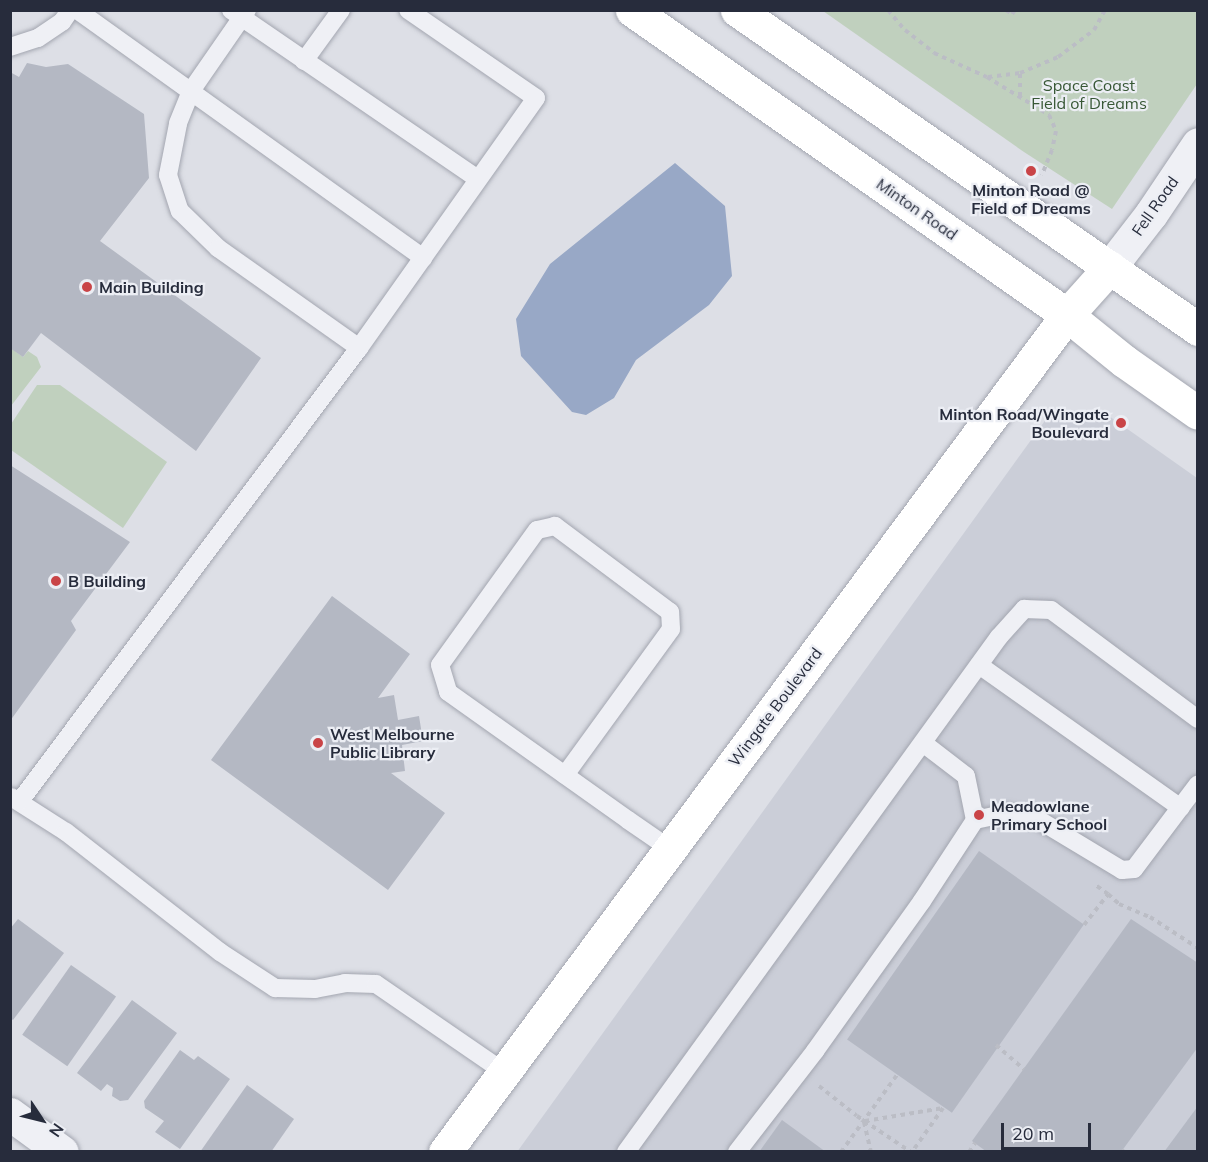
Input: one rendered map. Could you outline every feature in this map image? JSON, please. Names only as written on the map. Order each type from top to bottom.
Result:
[{"type":"main road","name":"Minton Road","points":[[632,10],[1067,315],[1124,361],[1197,413]]},
{"type":"main road","points":[[737,10],[1197,329]]},
{"type":"main road","name":"Wingate Boulevard","points":[[445,1152],[1067,315],[1110,267]]},
{"type":"street","name":"Fell Road","points":[[1110,267],[1151,214],[1197,144]]},
{"type":"street","points":[[10,1114],[62,1152]]},
{"type":"lane","points":[[77,10],[423,258]]},
{"type":"lane","points":[[304,61],[341,10]]},
{"type":"lane","points":[[408,10],[536,98],[359,348],[15,799],[66,832],[220,952],[275,988],[315,989],[345,983],[376,984],[504,1072]]},
{"type":"lane","points":[[359,348],[218,248],[180,211],[168,175],[178,124],[191,91],[240,13],[304,61],[478,179]]},
{"type":"lane","points":[[10,47],[38,38],[66,16]]},
{"type":"lane","points":[[565,775],[671,629],[670,612],[555,526],[537,530],[440,665],[448,692],[669,849]]},
{"type":"lane","points":[[626,1152],[999,637],[1024,609],[1051,610],[1197,719]]},
{"type":"lane","points":[[979,665],[1181,808]]},
{"type":"lane","points":[[923,743],[966,776],[975,820]]},
{"type":"lane","points":[[737,1152],[800,1072],[922,902],[975,820],[1006,813],[1039,820],[1122,870],[1134,869],[1197,784]]},
{"type":"path","points":[[888,10],[905,30],[934,53],[987,77],[1050,115],[1056,131],[1052,150],[1042,175]]},
{"type":"path","points":[[1006,10],[1012,14],[1015,10]]},
{"type":"path","points":[[987,77],[1020,73],[1058,57],[1094,30],[1105,10]]},
{"type":"path","points":[[1020,73],[1020,96]]},
{"type":"path","points":[[1089,881],[1119,904],[1150,917],[1197,948]]},
{"type":"path","points":[[1084,926],[1108,894]]},
{"type":"path","points":[[996,1045],[1024,1068]]},
{"type":"path","points":[[800,1072],[864,1121],[911,1152],[943,1108],[864,1121]]},
{"type":"path","points":[[841,1152],[897,1074]]},
{"type":"path","points":[[864,1121],[871,1152]]},
{"type":"path","points":[[969,1152],[975,1143]]},
{"type":"shaded area","name":"Meadowlane Primary School","points":[[1052,411],[1109,416],[1197,478],[1197,1151],[517,1152]]},
{"type":"green space","name":"Space Coast Field of Dreams","points":[[823,11],[1197,11],[1197,84],[1112,209],[1024,152]]},
{"type":"green space","points":[[11,348],[23,357],[28,351],[37,357],[41,367],[11,406]]},
{"type":"green space","points":[[37,385],[60,385],[167,462],[123,528],[11,450],[11,424]]},
{"type":"water","points":[[675,163],[725,206],[732,276],[709,305],[636,360],[614,398],[586,415],[572,412],[521,356],[516,319],[550,264]]},
{"type":"building","name":"Main Building","points":[[27,63],[46,67],[68,64],[144,114],[149,178],[100,241],[261,358],[196,451],[41,333],[23,357],[10,348],[10,72],[19,77]]},
{"type":"building","name":"B Building","points":[[10,465],[130,542],[71,621],[76,630],[10,721]]},
{"type":"building","name":"West Melbourne Public Library","points":[[332,596],[410,654],[378,698],[394,695],[398,720],[419,716],[423,741],[402,745],[405,771],[391,773],[445,813],[388,890],[211,760]]},
{"type":"building","points":[[979,851],[1084,924],[952,1113],[847,1039]]},
{"type":"building","points":[[18,919],[64,953],[13,1020],[10,1018],[10,929]]},
{"type":"building","points":[[1131,919],[1198,963],[1198,1047],[1121,1152],[987,1152],[972,1141]]},
{"type":"building","points":[[71,965],[116,997],[67,1066],[22,1035]]},
{"type":"building","points":[[132,1000],[177,1033],[128,1100],[120,1101],[112,1096],[113,1088],[107,1084],[101,1091],[77,1073]]},
{"type":"building","points":[[180,1050],[194,1060],[198,1056],[230,1079],[180,1149],[155,1132],[164,1121],[145,1108],[144,1101]]},
{"type":"building","points":[[247,1085],[294,1119],[271,1152],[200,1152]]},
{"type":"building","points":[[1198,1106],[1198,1152],[1164,1152]]},
{"type":"building","points":[[782,1120],[826,1152],[759,1152]]},
{"type":"place","name":"Minton Road @ Field of Dreams","points":[[1031,171]]},
{"type":"place","name":"Main Building","points":[[87,287]]},
{"type":"place","name":"Minton Road/Wingate Boulevard","points":[[1121,423]]},
{"type":"place","name":"B Building","points":[[56,581]]},
{"type":"place","name":"West Melbourne Public Library","points":[[318,743]]},
{"type":"place","name":"Meadowlane Primary School","points":[[979,815]]}]
